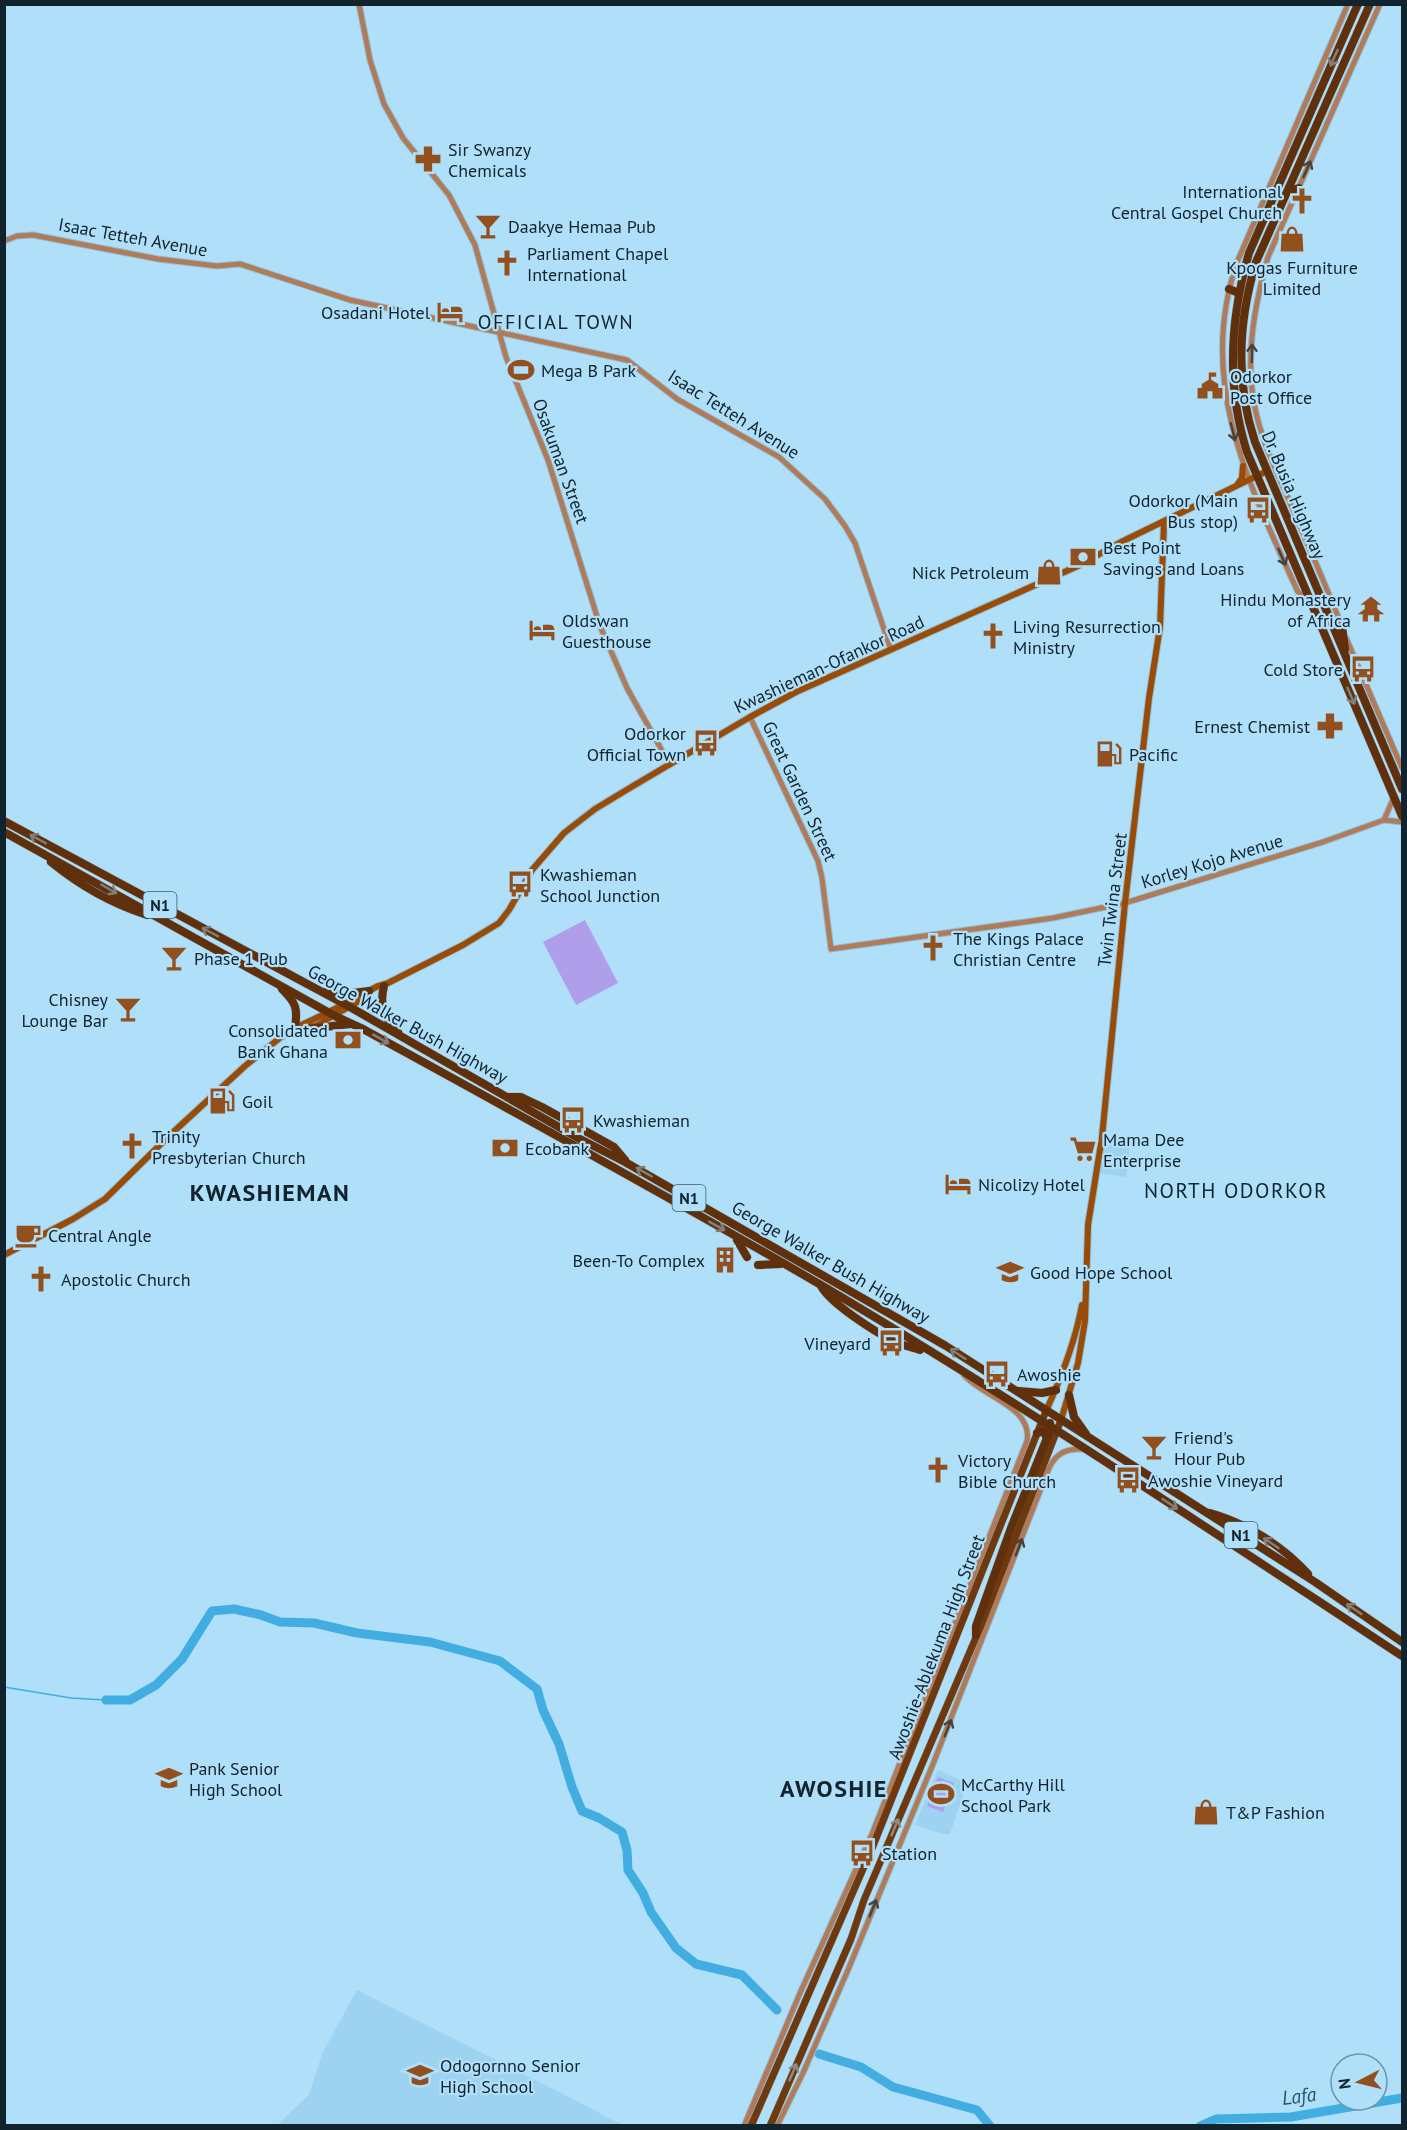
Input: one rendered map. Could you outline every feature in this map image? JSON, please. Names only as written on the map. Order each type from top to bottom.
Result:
[{"type":"highway","name":"Dr. Busia Highway","points":[[1358,4],[1255,238],[1239,293],[1235,319],[1233,365],[1235,396],[1247,452],[1402,816]]},
{"type":"highway","name":"Dr. Busia Highway","points":[[1344,643],[1254,442],[1246,413],[1241,375],[1241,339],[1245,306],[1256,262],[1370,4]]},
{"type":"highway","points":[[1352,18],[1359,15],[1362,22]]},
{"type":"highway","points":[[1287,192],[1299,188]]},
{"type":"highway","points":[[1229,289],[1239,293]]},
{"type":"highway","points":[[1240,424],[1258,466],[1267,471]]},
{"type":"highway","points":[[1257,476],[1266,487],[1292,547],[1306,561]]},
{"type":"highway","points":[[1342,626],[1345,656],[1402,789]]},
{"type":"highway","name":"George Walker Bush Highway","points":[[4,821],[347,1005],[946,1346],[1199,1510],[1315,1582],[1402,1641]]},
{"type":"highway","name":"George Walker Bush Highway","points":[[4,832],[39,851],[69,877],[127,909],[163,921],[536,1124],[820,1285],[836,1304],[894,1341],[932,1353],[959,1369]]},
{"type":"highway","points":[[274,982],[294,1002],[297,1016],[294,1029]]},
{"type":"highway","points":[[386,984],[381,998],[386,1018],[408,1041]]},
{"type":"highway","points":[[316,990],[345,994],[369,991]]},
{"type":"highway","points":[[307,1029],[352,1024]]},
{"type":"highway","points":[[734,1236],[747,1257]]},
{"type":"highway","points":[[758,1264],[783,1264]]},
{"type":"highway","name":"N1","points":[[959,1369],[1402,1656]]},
{"type":"highway","points":[[1015,1391],[1042,1393],[1056,1390]]},
{"type":"highway","points":[[1069,1395],[1074,1417],[1088,1438]]},
{"type":"highway","points":[[976,1635],[976,1626],[994,1574],[1047,1438],[1054,1430],[1046,1410]]},
{"type":"highway","points":[[1037,1433],[1043,1431],[1047,1438]]},
{"type":"highway","points":[[1341,1615],[1353,1628],[1402,1662]]},
{"type":"highway","points":[[1392,1635],[1402,1633]]},
{"type":"main road","points":[[1236,486],[1243,474],[1243,466]]},
{"type":"main road","name":"Kwashieman-Ofankor Road","points":[[347,1005],[463,945],[499,923],[532,870],[564,833],[595,809],[750,717],[796,692],[1080,565],[1121,542],[1267,471]]},
{"type":"main road","name":"Twin Twina Street","points":[[1061,1420],[1082,1341],[1088,1225],[1102,1137],[1125,903],[1149,698],[1160,627],[1164,522]]},
{"type":"main road","name":"Kwashieman-Ofankor Road","points":[[294,1029],[307,1029],[369,991],[386,984]]},
{"type":"main road","name":"Kwashieman-Ofankor Road","points":[[4,1255],[73,1219],[105,1199],[169,1136],[279,1038],[294,1029],[332,1014]]},
{"type":"main road","name":"Twin Twina Street","points":[[1046,1410],[1067,1364],[1077,1330],[1086,1281]]},
{"type":"main road","name":"Awoshie-Ablekuma High Street","points":[[751,2126],[835,1924],[873,1846],[1046,1410]]},
{"type":"main road","name":"Awoshie-Ablekuma High Street","points":[[770,2126],[851,1939],[864,1900],[927,1752],[971,1657],[976,1635],[1054,1430],[1061,1420]]},
{"type":"main road","points":[[912,1749],[921,1748],[927,1752]]},
{"type":"main road","points":[[851,1939],[859,1942]]},
{"type":"street","name":"Osakuman Street","points":[[359,4],[370,60],[384,104],[403,138],[450,195],[460,212],[482,264],[499,333],[517,387],[548,460],[600,626],[627,688],[670,765]]},
{"type":"street","name":"Dr. Busia Highway","points":[[1312,603],[1298,592],[1243,466],[1228,413],[1223,379],[1223,336],[1229,289],[1246,238],[1348,4]]},
{"type":"street","name":"Dr. Busia Highway","points":[[1342,626],[1265,445],[1258,423],[1252,388],[1252,337],[1258,290],[1268,257],[1380,4]]},
{"type":"street","name":"Isaac Tetteh Avenue","points":[[4,241],[17,236],[33,235],[181,263],[217,266],[240,264],[350,300],[627,360],[678,399],[786,462],[825,499],[850,534],[859,552],[891,650]]},
{"type":"street","points":[[1344,643],[1402,768]]},
{"type":"street","name":"Great Garden Street","points":[[750,717],[818,861],[831,949]]},
{"type":"street","points":[[1384,820],[1394,796]]},
{"type":"street","name":"Korley Kojo Avenue","points":[[831,949],[1053,918],[1125,903],[1323,842],[1384,820],[1402,822]]},
{"type":"street","name":"Awoshie-Ablekuma High Street","points":[[744,2126],[835,1924],[1027,1441],[1028,1428],[1024,1419],[1017,1412],[979,1389],[959,1369]]},
{"type":"street","name":"Awoshie-Ablekuma High Street","points":[[777,2126],[803,2073],[933,1764],[971,1657],[1049,1468],[1058,1455],[1072,1449],[1086,1450]]},
{"type":"shaded area","points":[[585,920],[618,983],[576,1005],[543,942]]},
{"type":"shaded area","points":[[1103,1141],[1130,1145],[1126,1177],[1099,1173]]},
{"type":"shaded area","points":[[938,1770],[967,1783],[950,1834],[942,1834],[915,1825]]},
{"type":"shaded area","name":"McCarthy Hill School Park","points":[[938,1777],[954,1783],[943,1812],[927,1806]]},
{"type":"shaded area","name":"Odogornno Senior High School","points":[[357,1990],[622,2125],[277,2125],[309,2095],[322,2054]]},
{"type":"waterway","points":[[106,1700],[130,1700],[156,1685],[182,1659],[212,1611],[234,1609],[280,1622],[314,1623],[357,1633],[430,1642],[500,1661],[537,1689],[582,1811],[622,1832],[627,1850],[628,1870],[643,1893],[651,1912],[676,1948],[696,1964],[742,1975],[777,2010]]},
{"type":"waterway","points":[[4,1687],[71,1698],[106,1700]]},
{"type":"waterway","name":"Lafa","points":[[819,2054],[861,2067],[893,2087],[977,2110],[990,2126]]},
{"type":"waterway","name":"Lafa","points":[[1200,2126],[1216,2119],[1291,2117],[1402,2098]]},
{"type":"place","name":"Sir Swanzy Chemicals","points":[[428,159]]},
{"type":"place","name":"International Central Gospel Church","points":[[1302,201]]},
{"type":"place","name":"Daakye Hemaa Pub","points":[[488,226]]},
{"type":"place","name":"Kpogas Furniture Limited","points":[[1292,239]]},
{"type":"place","name":"Parliament Chapel International","points":[[507,263]]},
{"type":"place","name":"Osadani Hotel","points":[[450,312]]},
{"type":"place","name":"Mega B Park","points":[[521,370]]},
{"type":"place","name":"Odorkor Post Office","points":[[1210,386]]},
{"type":"place","name":"Odorkor (Main Bus stop)","points":[[1258,510]]},
{"type":"place","name":"Best Point Savings and Loans","points":[[1083,557]]},
{"type":"place","name":"Nick Petroleum","points":[[1049,572]]},
{"type":"place","name":"Hindu Monastery of Africa","points":[[1371,609]]},
{"type":"place","name":"Oldswan Guesthouse","points":[[542,630]]},
{"type":"place","name":"Living Resurrection Ministry","points":[[993,636]]},
{"type":"place","name":"Cold Store","points":[[1363,669]]},
{"type":"place","name":"Ernest Chemist","points":[[1330,726]]},
{"type":"place","name":"Odorkor Official Town","points":[[706,743]]},
{"type":"place","name":"Pacific","points":[[1109,754]]},
{"type":"place","name":"Kwashieman School Junction","points":[[520,884]]},
{"type":"place","name":"The Kings Palace Christian Centre","points":[[933,948]]},
{"type":"place","name":"Phase 1 Pub","points":[[174,958]]},
{"type":"place","name":"Chisney Lounge Bar","points":[[128,1009]]},
{"type":"place","name":"Consolidated Bank Ghana","points":[[348,1040]]},
{"type":"place","name":"Goil","points":[[222,1101]]},
{"type":"place","name":"Kwashieman","points":[[573,1120]]},
{"type":"place","name":"Trinity Presbyterian Church","points":[[132,1146]]},
{"type":"place","name":"Ecobank","points":[[505,1148]]},
{"type":"place","name":"Mama Dee Enterprise","points":[[1083,1149]]},
{"type":"place","name":"Nicolizy Hotel","points":[[958,1184]]},
{"type":"place","name":"Central Angle","points":[[28,1235]]},
{"type":"place","name":"Been-To Complex","points":[[725,1260]]},
{"type":"place","name":"Good Hope School","points":[[1010,1272]]},
{"type":"place","name":"Apostolic Church","points":[[41,1279]]},
{"type":"place","name":"Vineyard","points":[[891,1343]]},
{"type":"place","name":"Awoshie","points":[[997,1374]]},
{"type":"place","name":"Friend's Hour Pub","points":[[1154,1447]]},
{"type":"place","name":"Victory Bible Church","points":[[938,1470]]},
{"type":"place","name":"Awoshie Vineyard","points":[[1128,1480]]},
{"type":"place","name":"Pank Senior High School","points":[[169,1778]]},
{"type":"place","name":"McCarthy Hill School Park","points":[[941,1794]]},
{"type":"place","name":"T&P Fashion","points":[[1206,1812]]},
{"type":"place","name":"Station","points":[[862,1853]]},
{"type":"place","name":"Odogornno Senior High School","points":[[420,2075]]},
{"type":"district","name":"OFFICIAL TOWN","points":[[556,322]]},
{"type":"district","name":"NORTH ODORKOR","points":[[1236,1190]]},
{"type":"district","name":"KWASHIEMAN","points":[[270,1192]]},
{"type":"district","name":"AWOSHIE","points":[[834,1788]]}]
